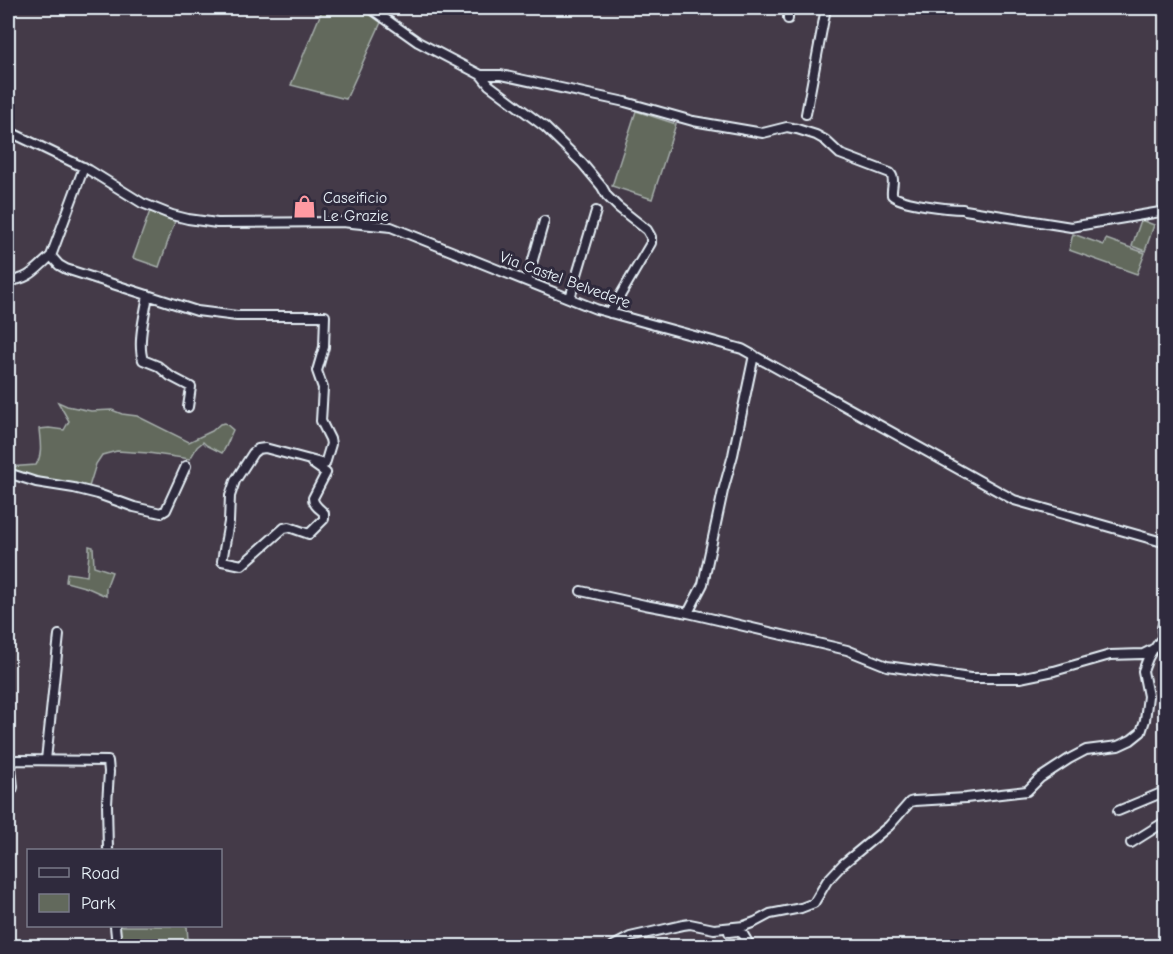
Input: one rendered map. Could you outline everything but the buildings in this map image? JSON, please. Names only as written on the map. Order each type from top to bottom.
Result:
[{"type":"street","points":[[370,8],[418,42],[481,75],[489,85],[558,138],[582,163],[607,196],[647,230],[651,243],[610,313]]},
{"type":"street","points":[[788,8],[788,18]]},
{"type":"street","points":[[806,114],[826,8]]},
{"type":"street","points":[[481,75],[501,75],[554,88],[602,96],[705,123],[763,133],[787,127],[808,131],[825,140],[840,154],[890,173],[893,176],[894,197],[912,203],[963,208],[1071,227],[1166,211]]},
{"type":"street","name":"Via Castel Belvedere","points":[[8,130],[84,167],[142,203],[165,213],[217,223],[342,222],[391,226],[596,309],[726,344],[754,355],[1014,500],[1166,543]]},
{"type":"street","points":[[8,284],[31,275],[51,256],[84,167]]},
{"type":"street","points":[[570,298],[596,211]]},
{"type":"street","points":[[527,281],[544,221]]},
{"type":"street","points":[[51,256],[66,269],[185,309],[237,316],[325,316],[324,347],[317,371],[323,388],[321,421],[331,444],[325,464],[310,460],[265,448],[258,449],[237,476],[233,487],[222,561],[242,565],[284,528],[288,527],[309,534],[324,519],[324,513],[313,498],[326,473],[310,460]]},
{"type":"street","points":[[148,295],[141,341],[143,360],[148,364],[158,366],[170,376],[191,387],[188,407]]},
{"type":"street","points":[[688,613],[703,584],[754,355]]},
{"type":"street","points":[[8,473],[30,480],[98,494],[134,507],[161,513],[166,510],[186,466]]},
{"type":"street","points":[[581,591],[847,650],[887,666],[970,678],[1020,678],[1054,672],[1110,655],[1143,654],[1153,649]]},
{"type":"street","points":[[1166,620],[1162,626],[1162,638],[1166,647]]},
{"type":"street","points":[[46,760],[59,635]]},
{"type":"street","points":[[613,946],[630,937],[683,925],[690,924],[714,929],[749,925],[770,914],[814,903],[827,882],[843,864],[889,826],[910,802],[1027,791],[1040,778],[1078,754],[1093,749],[1118,746],[1131,740],[1141,732],[1145,720],[1148,696],[1143,671],[1153,649],[1162,638]]},
{"type":"street","points":[[8,792],[13,787],[11,767],[13,761],[17,759],[108,761],[108,849]]},
{"type":"street","points":[[1118,811],[1166,791]]},
{"type":"street","points":[[1131,843],[1166,821]]},
{"type":"street","points":[[115,927],[117,946]]},
{"type":"street","points":[[714,929],[720,933],[740,932],[750,946]]},
{"type":"green space","points":[[323,8],[368,8],[383,18],[346,99],[291,85]]},
{"type":"green space","points":[[636,111],[676,124],[652,199],[612,186]]},
{"type":"green space","points":[[150,211],[175,221],[159,267],[133,258]]},
{"type":"green space","points":[[1141,220],[1154,225],[1145,251],[1132,246]]},
{"type":"green space","points":[[1073,234],[1104,245],[1106,239],[1145,253],[1137,274],[1069,250]]},
{"type":"green space","points":[[58,402],[91,411],[112,410],[137,416],[189,442],[212,431],[220,424],[225,423],[233,430],[222,453],[203,442],[190,459],[117,451],[102,455],[96,464],[88,490],[8,470],[8,467],[36,465],[40,452],[39,429],[64,430],[69,421]]},
{"type":"green space","points":[[89,546],[93,547],[94,566],[112,572],[106,588],[106,596],[66,582],[67,573],[87,576]]},
{"type":"green space","points":[[117,927],[187,927],[186,946],[119,946]]},
{"type":"place","name":"Caseificio Le Grazie","points":[[305,207]]}]
